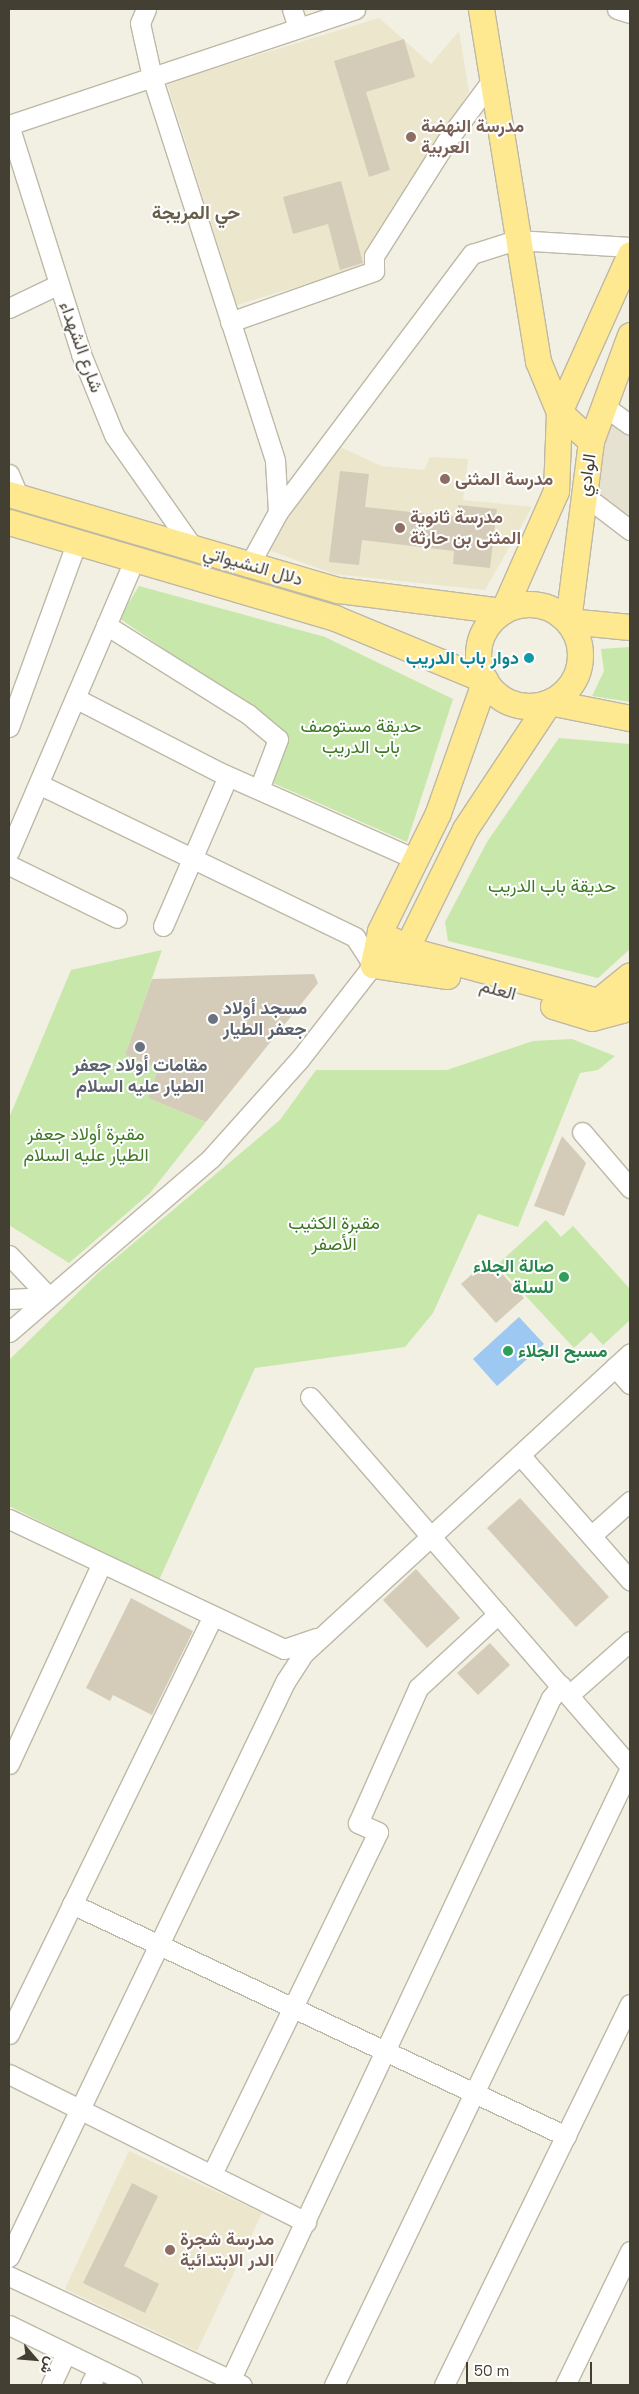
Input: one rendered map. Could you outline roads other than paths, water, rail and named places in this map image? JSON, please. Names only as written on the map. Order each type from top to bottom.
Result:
[{"type":"main road","points":[[482,9],[516,240],[538,361],[559,412],[591,440]]},
{"type":"main road","points":[[373,965],[380,931],[438,814],[485,680],[478,650],[491,622],[503,611],[556,491],[559,412],[630,254]]},
{"type":"main road","name":"الوادي","points":[[568,621],[591,440],[630,334]]},
{"type":"main road","name":"دلال النشيواتي","points":[[14,495],[248,567],[338,590],[503,611]]},
{"type":"main road","points":[[9,522],[133,562],[335,618],[485,680],[506,701],[520,706],[549,702],[630,718]]},
{"type":"main road","points":[[503,611],[537,604],[568,621],[630,627]]},
{"type":"main road","points":[[373,965],[406,949],[465,829],[549,702],[568,688],[579,666],[576,635],[568,621]]},
{"type":"main road","name":"العلم","points":[[380,931],[406,949],[598,1001],[626,999]]},
{"type":"main road","name":"العلم","points":[[373,965],[423,970],[592,1018],[626,999]]},
{"type":"street","points":[[146,9],[140,23],[152,77],[275,461],[278,512]]},
{"type":"street","points":[[292,9],[298,28]]},
{"type":"street","points":[[9,125],[355,9]]},
{"type":"street","points":[[616,9],[630,13]]},
{"type":"street","points":[[230,322],[374,272],[374,256],[446,142],[492,80]]},
{"type":"street","name":"شارع الشهداء","points":[[9,125],[59,284],[114,435],[194,549]]},
{"type":"street","points":[[248,567],[278,512],[472,254],[516,240],[630,248]]},
{"type":"street","points":[[9,308],[59,284]]},
{"type":"street","points":[[604,406],[630,425]]},
{"type":"street","points":[[9,474],[14,495]]},
{"type":"street","points":[[584,495],[630,530]]},
{"type":"street","points":[[9,727],[76,544]]},
{"type":"street","points":[[9,852],[133,562]]},
{"type":"street","points":[[106,625],[248,714],[278,739],[259,789]]},
{"type":"street","points":[[75,698],[228,776],[415,859]]},
{"type":"street","points":[[163,926],[228,776]]},
{"type":"street","points":[[9,1332],[211,1158],[299,1060],[373,965],[355,937],[190,861],[39,784]]},
{"type":"street","points":[[9,865],[117,918]]},
{"type":"street","points":[[582,1132],[630,1188]]},
{"type":"street","points":[[9,1255],[49,1297]]},
{"type":"street","points":[[9,1299],[49,1297]]},
{"type":"street","points":[[9,2257],[82,2109],[285,1682],[304,1653],[630,1353]]},
{"type":"street","points":[[615,1367],[630,1384]]},
{"type":"street","points":[[310,1397],[630,1767],[334,2385]]},
{"type":"street","points":[[520,1455],[630,1580]]},
{"type":"street","points":[[592,1535],[630,1501]]},
{"type":"street","points":[[9,1519],[284,1649],[323,1635]]},
{"type":"street","points":[[9,1764],[102,1563]]},
{"type":"street","points":[[212,2174],[378,1832],[358,1823],[418,1688],[498,1614]]},
{"type":"street","points":[[9,2034],[213,1616]]},
{"type":"street","points":[[9,2276],[234,2383],[306,2222],[388,2051],[550,1698],[565,1691],[630,1641]]},
{"type":"street","points":[[72,1904],[566,2136]]},
{"type":"street","points":[[444,2385],[630,2004]]},
{"type":"street","points":[[9,2074],[306,2222]]},
{"type":"street","points":[[565,2385],[630,2251]]},
{"type":"street","points":[[9,2326],[66,2353],[94,2377],[132,2385]]},
{"type":"street","points":[[51,2385],[66,2353]]},
{"type":"water","name":"مسبح الجلاء","points":[[519,1317],[544,1344],[497,1386],[473,1359]]},
{"type":"place","name":"مدرسة النهضة العربية","points":[[411,137]]},
{"type":"place","name":"مدرسة المثنى","points":[[445,479]]},
{"type":"place","name":"مدرسة ثانوية المثنى بن حارثة","points":[[400,528]]},
{"type":"place","name":"دوار باب الدريب","points":[[529,658]]},
{"type":"place","name":"مسجد أولاد جعفر الطيار","points":[[213,1019]]},
{"type":"place","name":"مقامات أولاد جعفر الطيار عليه السلام","points":[[140,1047]]},
{"type":"place","name":"صالة الجلاء للسلة","points":[[564,1277]]},
{"type":"place","name":"مسبح الجلاء","points":[[508,1351]]},
{"type":"place","name":"مدرسة شجرة الدر الابتدائية","points":[[170,2250]]},
{"type":"district","name":"حي المريجة","points":[[196,213]]},
{"type":"park label","name":"حديقة مستوصف باب الدريب","points":[[361,738]]},
{"type":"park label","name":"حديقة باب الدريب","points":[[552,886]]},
{"type":"park label","name":"مقبرة أولاد جعفر الطيار عليه السلام","points":[[86,1145]]},
{"type":"park label","name":"مقبرة الكثيب الأصفر","points":[[334,1234]]}]
